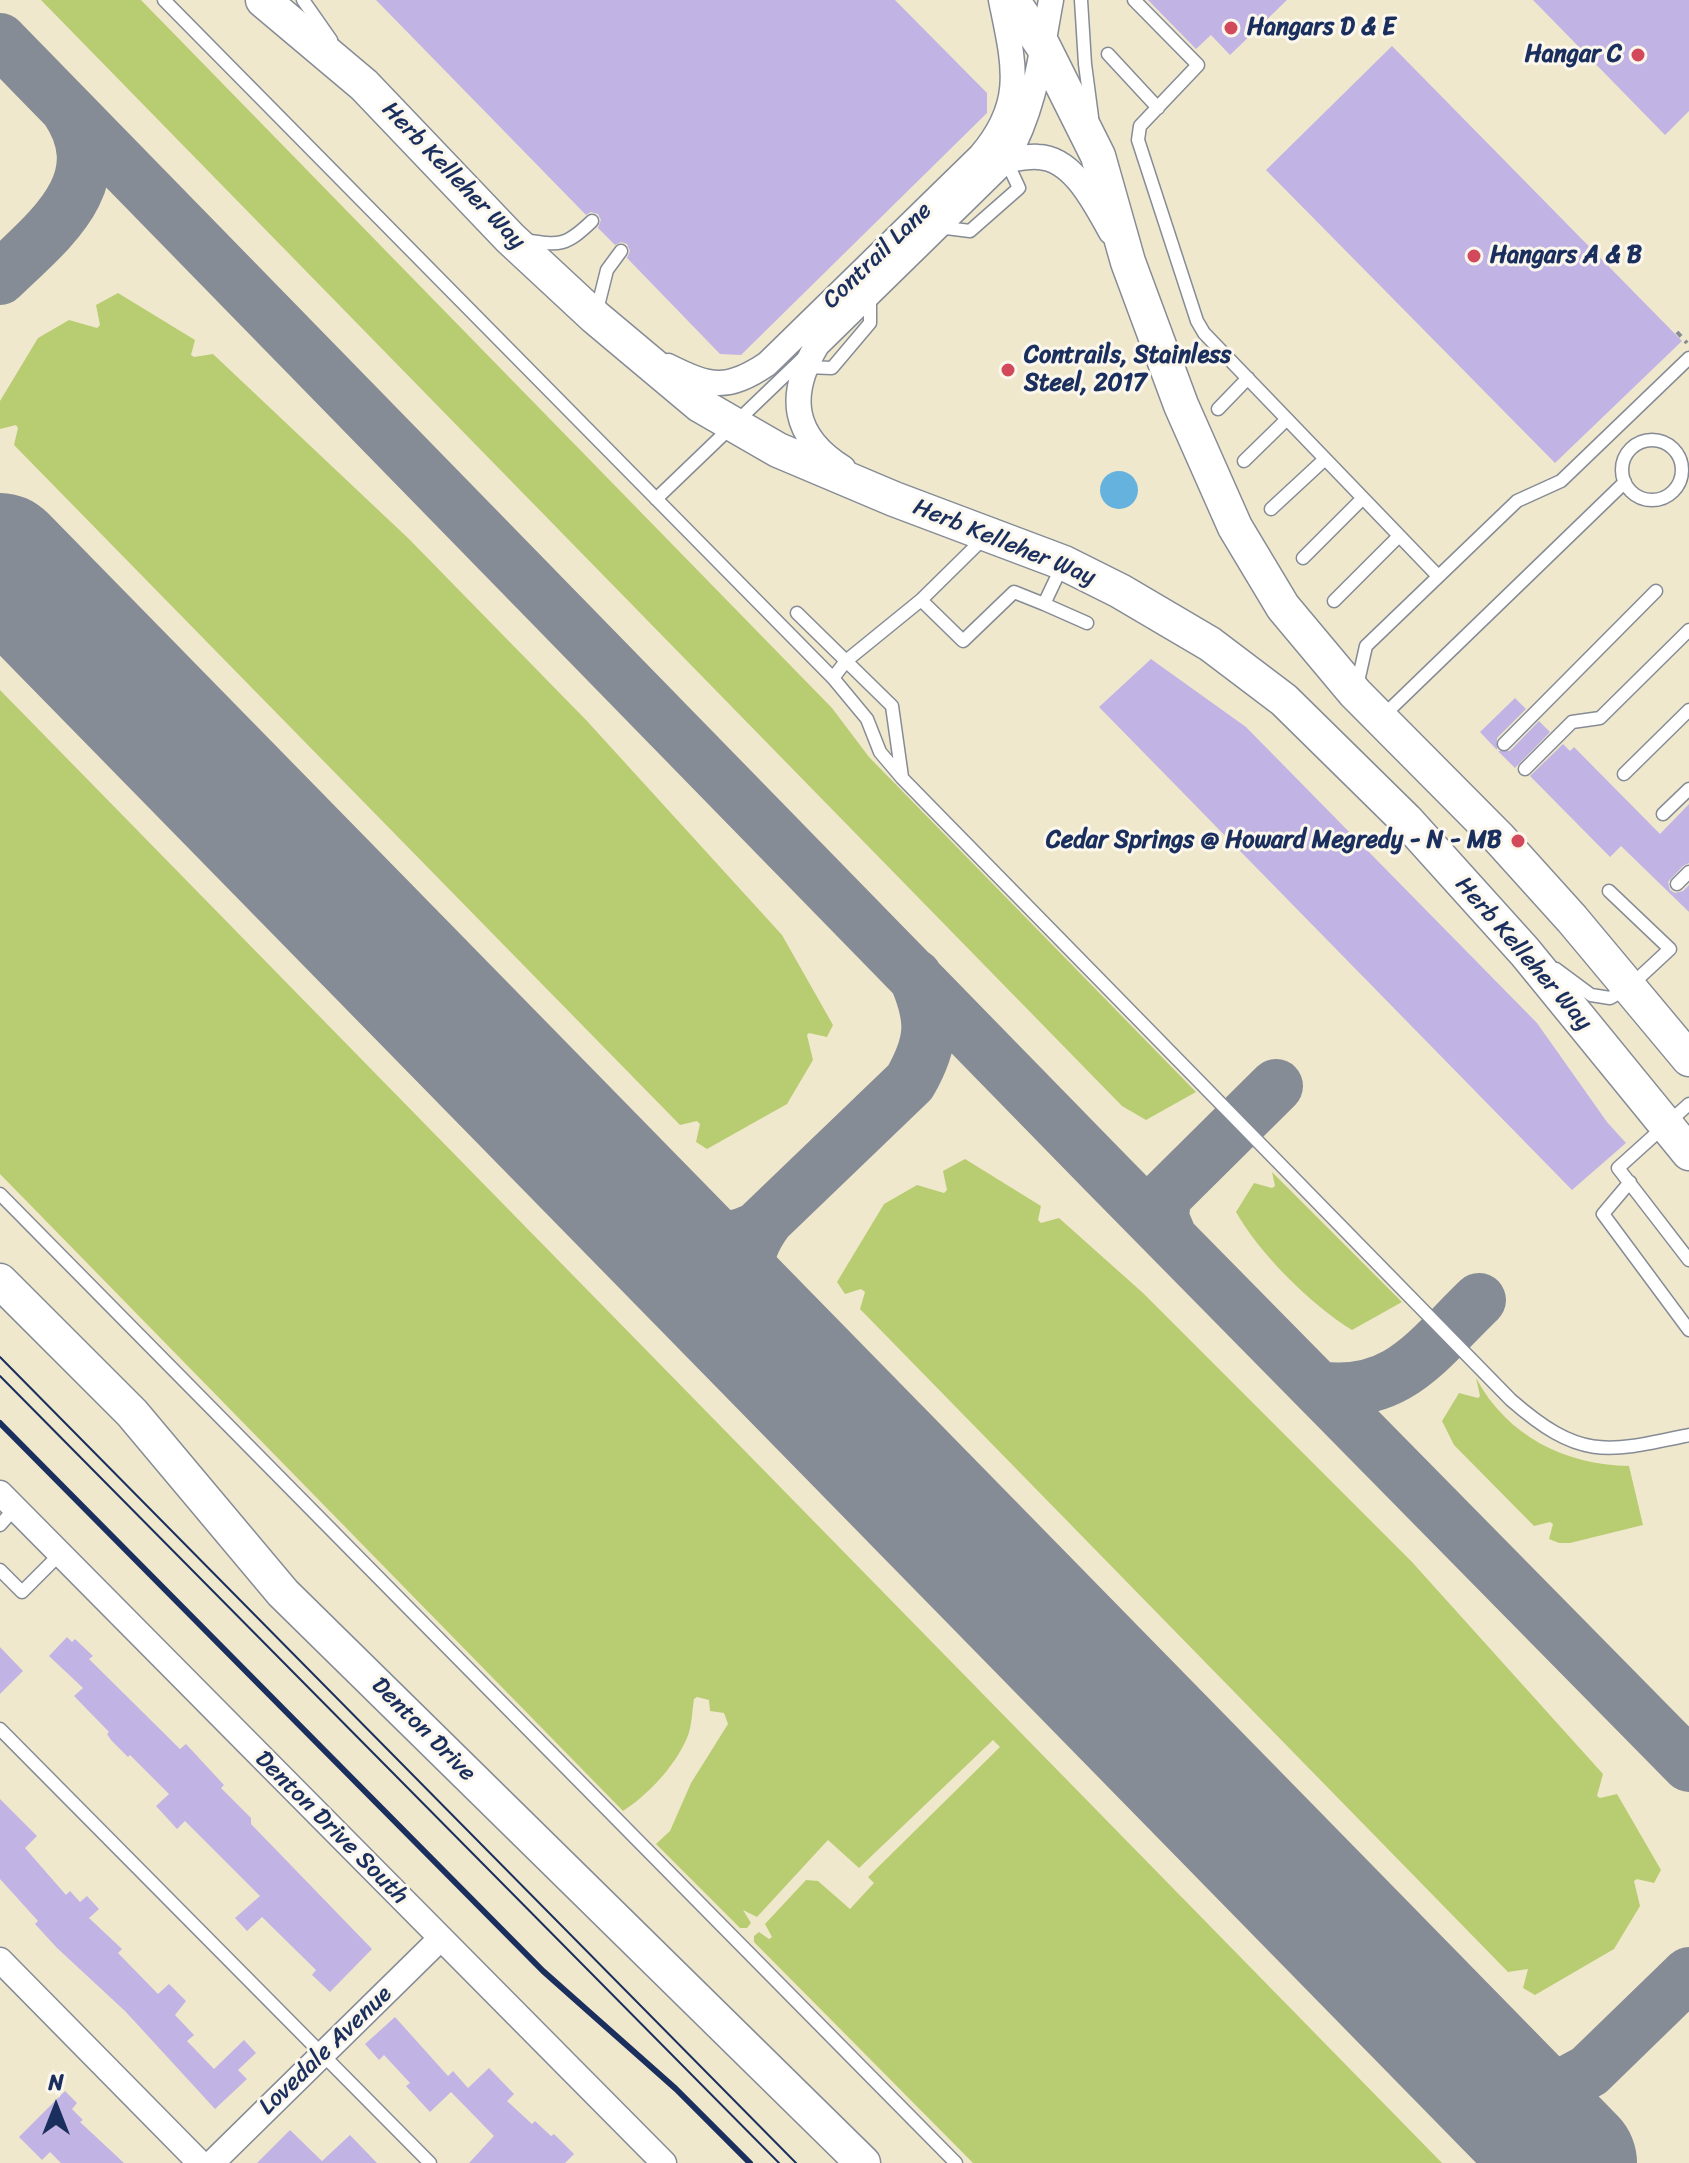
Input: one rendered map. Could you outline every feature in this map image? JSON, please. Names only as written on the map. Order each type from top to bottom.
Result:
[{"type":"main road","name":"Herb Kelleher Way","points":[[263,0],[364,85],[510,238],[595,317],[700,405],[733,427],[778,450],[894,499],[1064,563],[1120,591],[1210,644],[1284,700],[1406,820],[1677,1114],[1689,1153]]},
{"type":"main road","points":[[1012,0],[1043,46],[1098,156],[1128,262],[1181,405],[1235,527],[1283,607],[1355,693],[1498,837],[1689,1059]]},
{"type":"main road","name":"Denton Drive","points":[[0,1281],[132,1413],[283,1593],[863,2163]]},
{"type":"street","name":"Contrail Lane","points":[[626,345],[692,378],[718,384],[745,379],[767,364],[997,136],[1007,116],[1013,81],[1001,0]]},
{"type":"street","name":"Contrail Lane","points":[[894,499],[831,461],[809,439],[797,395],[804,367],[817,345],[1006,160],[1034,97],[1051,0]]},
{"type":"street","points":[[1006,160],[1040,156],[1071,171],[1128,262]]},
{"type":"street","name":"Denton Drive South","points":[[5,1509],[60,1554],[664,2163]]},
{"type":"street","name":"Lovedale Avenue","points":[[212,2163],[440,1939]]},
{"type":"street","points":[[0,1960],[200,2163]]},
{"type":"lane","points":[[164,0],[833,678],[867,719],[880,752],[902,778],[1511,1400],[1539,1425],[1567,1440],[1595,1448],[1625,1449],[1689,1435]]},
{"type":"lane","points":[[303,0],[364,85]]},
{"type":"lane","points":[[1081,0],[1085,64],[1098,156]]},
{"type":"lane","points":[[1134,0],[1198,65],[1140,126],[1138,140],[1197,321],[1204,333],[1438,576]]},
{"type":"lane","points":[[1108,54],[1158,108]]},
{"type":"lane","points":[[510,238],[561,244],[573,239],[592,221]]},
{"type":"lane","points":[[595,317],[607,270],[621,251]]},
{"type":"lane","points":[[804,367],[832,368],[870,323],[870,293]]},
{"type":"lane","name":"Contrail Lane","points":[[656,499],[817,345]]},
{"type":"lane","points":[[1355,693],[1366,646],[1517,501],[1561,481],[1689,358]]},
{"type":"lane","points":[[1218,409],[1248,378]]},
{"type":"lane","points":[[1244,461],[1287,419]]},
{"type":"lane","points":[[1641,442],[1668,444],[1680,458],[1683,468],[1681,478],[1669,495],[1649,499],[1631,490],[1625,482],[1623,463],[1641,442]]},
{"type":"lane","points":[[1271,509],[1325,459]]},
{"type":"lane","points":[[1381,718],[1625,482]]},
{"type":"lane","points":[[1303,558],[1363,498]]},
{"type":"lane","points":[[833,678],[846,661],[921,600],[988,533]]},
{"type":"lane","points":[[1334,601],[1399,536]]},
{"type":"lane","points":[[1044,604],[1064,563]]},
{"type":"lane","points":[[1504,744],[1656,591]]},
{"type":"lane","points":[[921,600],[963,641],[1014,592],[1087,623]]},
{"type":"lane","points":[[797,613],[892,706],[902,778]]},
{"type":"lane","points":[[1525,769],[1572,722],[1600,718],[1689,630]]},
{"type":"lane","points":[[1624,774],[1689,710]]},
{"type":"lane","points":[[1663,814],[1689,789]]},
{"type":"lane","points":[[1677,884],[1689,872]]},
{"type":"lane","points":[[1525,952],[1591,995],[1610,998],[1629,987],[1670,949],[1609,891]]},
{"type":"lane","points":[[1677,1114],[1618,1168],[1689,1260]]},
{"type":"lane","points":[[1630,1182],[1603,1214],[1689,1330]]},
{"type":"lane","points":[[0,1194],[956,2163]]},
{"type":"lane","points":[[0,1570],[22,1592],[60,1554]]},
{"type":"lane","points":[[0,1729],[430,2163]]},
{"type":"path","points":[[1677,332],[1689,345]]},
{"type":"green space","points":[[41,0],[141,0],[832,708],[869,757],[1196,1092],[1146,1120],[1122,1106]]},
{"type":"green space","points":[[118,293],[195,340],[191,355],[194,357],[213,354],[409,539],[587,721],[782,935],[833,1025],[827,1037],[807,1035],[813,1060],[787,1104],[707,1149],[696,1142],[700,1124],[697,1121],[680,1125],[14,445],[16,425],[0,429],[0,401],[38,338],[69,320],[97,328],[100,325],[96,305]]},
{"type":"green space","points":[[0,690],[1442,2163],[973,2163],[754,1942],[754,1936],[759,1932],[769,1939],[772,1937],[765,1924],[806,1880],[818,1881],[850,1909],[874,1883],[868,1877],[1000,1747],[993,1740],[859,1868],[828,1840],[757,1917],[743,1910],[751,1923],[747,1928],[740,1928],[656,1844],[670,1831],[691,1783],[728,1724],[724,1713],[710,1711],[709,1700],[694,1699],[689,1734],[682,1749],[651,1788],[623,1811],[0,1174]]},
{"type":"green space","points":[[965,1159],[1041,1206],[1038,1220],[1041,1223],[1059,1218],[1143,1293],[1412,1562],[1603,1774],[1597,1796],[1617,1794],[1661,1870],[1654,1883],[1634,1881],[1640,1906],[1614,1949],[1535,1995],[1523,1988],[1528,1969],[1508,1972],[860,1309],[865,1292],[861,1289],[845,1294],[837,1282],[884,1204],[917,1185],[944,1193],[947,1190],[943,1171]]},
{"type":"green space","points":[[1272,1172],[1402,1302],[1352,1330],[1287,1277],[1258,1244],[1236,1212],[1254,1183],[1272,1188],[1275,1186]]},
{"type":"green space","points":[[1476,1378],[1504,1416],[1540,1443],[1582,1460],[1629,1466],[1643,1525],[1570,1543],[1549,1539],[1553,1524],[1550,1522],[1534,1526],[1454,1445],[1442,1421],[1459,1393],[1480,1396]]},
{"type":"water","points":[[1119,471],[1132,477],[1138,490],[1132,503],[1119,509],[1106,503],[1100,490],[1106,477]]},
{"type":"building","points":[[376,0],[895,0],[987,93],[987,113],[741,355],[720,354],[627,258],[630,251],[627,244],[621,242],[615,245],[598,228],[601,220],[598,214],[591,212],[586,215]]},
{"type":"building","name":"Hangars D & E","points":[[1148,0],[1287,0],[1230,55],[1211,35],[1196,49]]},
{"type":"building","name":"Hangar C","points":[[1533,0],[1689,0],[1689,111],[1665,135]]},
{"type":"building","name":"Hangars A & B","points":[[1392,46],[1682,341],[1555,463],[1266,170]]},
{"type":"building","points":[[1151,659],[1246,727],[1537,1023],[1607,1122],[1626,1143],[1572,1190],[1099,707]]},
{"type":"building","points":[[1515,698],[1526,709],[1497,738],[1497,750],[1480,732]]},
{"type":"building","points":[[1539,721],[1550,732],[1515,768],[1498,751],[1510,751]]},
{"type":"building","points":[[1563,744],[1570,751],[1574,747],[1660,834],[1689,804],[1689,863],[1668,882],[1670,890],[1675,893],[1689,885],[1689,912],[1621,846],[1610,857],[1530,776]]},
{"type":"building","points":[[67,1637],[72,1642],[75,1639],[93,1656],[89,1659],[180,1749],[186,1744],[224,1785],[221,1788],[251,1818],[251,1824],[372,1949],[330,1992],[312,1975],[316,1970],[262,1917],[247,1931],[235,1918],[260,1896],[185,1821],[177,1829],[156,1806],[169,1794],[111,1740],[107,1734],[109,1732],[74,1696],[83,1688],[49,1656]]},
{"type":"building","points":[[0,1647],[23,1671],[0,1694]]},
{"type":"building","points":[[0,1799],[37,1836],[25,1848],[66,1895],[70,1891],[80,1902],[87,1896],[99,1909],[89,1918],[122,1949],[118,1953],[158,1994],[169,1984],[186,2001],[175,2015],[194,2035],[187,2041],[214,2069],[244,2040],[256,2053],[238,2070],[247,2079],[215,2109],[125,2011],[57,1948],[35,1924],[38,1921],[0,1879]]},
{"type":"building","points":[[395,2017],[448,2076],[453,2071],[468,2088],[489,2068],[514,2094],[507,2101],[532,2124],[535,2121],[551,2136],[554,2134],[574,2154],[565,2163],[469,2163],[494,2136],[451,2092],[430,2112],[406,2086],[410,2083],[384,2055],[379,2060],[365,2044]]},
{"type":"building","points":[[65,2091],[77,2103],[72,2109],[83,2120],[80,2122],[124,2163],[61,2163],[50,2152],[42,2160],[19,2137]]},
{"type":"building","points":[[290,2130],[322,2161],[350,2135],[377,2163],[257,2163]]},
{"type":"taxiway","points":[[0,40],[1689,1765]]},
{"type":"taxiway","points":[[0,278],[55,224],[70,204],[80,182],[84,160],[80,135],[67,109]]},
{"type":"taxiway","points":[[658,1231],[683,1239],[708,1241],[733,1238],[757,1229],[910,1082],[923,1055],[928,1030],[925,1005],[915,976]]},
{"type":"taxiway","points":[[1170,1237],[1162,1218],[1164,1197],[1276,1086]]},
{"type":"taxiway","points":[[764,1338],[750,1309],[745,1280],[750,1250],[766,1221]]},
{"type":"taxiway","points":[[1318,1388],[1369,1386],[1390,1378],[1426,1353],[1479,1300]]},
{"type":"taxiway","points":[[1463,2054],[1496,2077],[1533,2088],[1565,2084],[1589,2071],[1689,1974]]},
{"type":"runway","points":[[0,560],[1570,2163]]},
{"type":"tram line","points":[[0,1357],[796,2163]]},
{"type":"tram line","points":[[0,1376],[779,2163]]},
{"type":"railway","points":[[0,1423],[543,1971],[676,2089],[750,2163]]},
{"type":"place","name":"Hangars D & E","points":[[1231,28]]},
{"type":"place","name":"Hangar C","points":[[1638,55]]},
{"type":"place","name":"Hangars A & B","points":[[1474,256]]},
{"type":"place","name":"Contrails, Stainless Steel, 2017","points":[[1008,370]]},
{"type":"place","name":"Cedar Springs @ Howard Megredy - N - MB","points":[[1518,841]]}]
